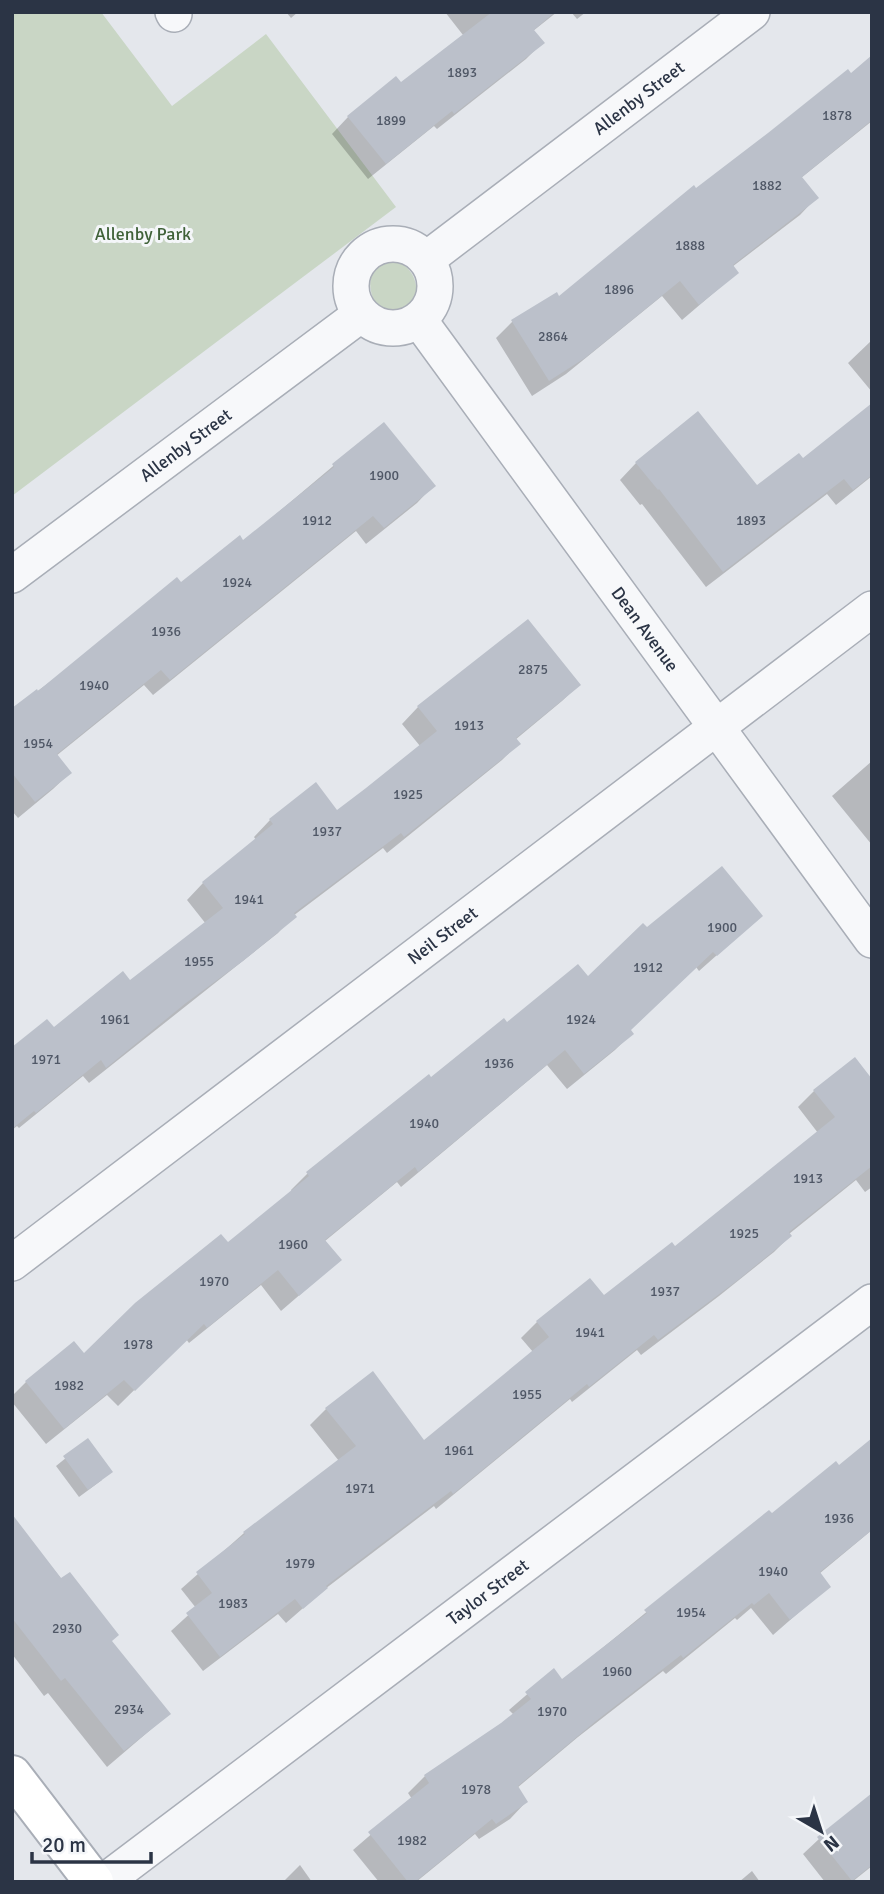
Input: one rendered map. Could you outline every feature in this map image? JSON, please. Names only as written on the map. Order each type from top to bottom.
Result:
[{"type":"main road","points":[[12,1775],[94,1882]]},
{"type":"street","name":"Allenby Street","points":[[427,259],[752,12]]},
{"type":"street","points":[[387,243],[410,246],[427,259],[436,280],[433,302],[419,320],[400,329],[378,327],[360,315],[350,293],[353,270],[367,252],[387,243]]},
{"type":"street","name":"Allenby Street","points":[[12,575],[360,315]]},
{"type":"street","name":"Dean Avenue","points":[[419,320],[872,940]]},
{"type":"street","name":"Neil Street","points":[[12,1263],[872,609]]},
{"type":"street","name":"Taylor Street","points":[[104,1882],[872,1302]]},
{"type":"green space","name":"Allenby Park","points":[[12,12],[101,12],[172,106],[266,34],[396,207],[12,496]]},
{"type":"green space","points":[[386,260],[399,263],[409,270],[414,279],[415,300],[409,309],[401,314],[382,311],[376,305],[372,294],[370,282],[373,272]]},
{"type":"building","points":[[492,12],[555,12],[534,30],[545,43],[454,114],[452,111],[386,164],[347,116],[396,76],[401,82]]},
{"type":"building","points":[[872,55],[872,120],[802,177],[819,198],[733,265],[739,273],[699,305],[680,281],[585,358],[549,381],[511,320],[557,292],[559,296],[694,185],[696,188],[848,69],[851,73]]},
{"type":"building","points":[[872,403],[872,475],[853,490],[844,479],[723,572],[635,462],[698,411],[757,485],[799,453],[803,458]]},
{"type":"building","points":[[384,422],[436,486],[384,528],[373,516],[170,680],[161,670],[57,754],[72,773],[35,802],[12,773],[12,708],[37,689],[38,691],[177,577],[181,582],[240,535],[243,540],[334,467],[332,464]]},
{"type":"building","points":[[528,619],[581,685],[516,738],[521,744],[404,837],[401,833],[294,913],[297,917],[106,1068],[101,1060],[12,1129],[12,1047],[47,1019],[54,1027],[123,971],[130,980],[223,908],[202,882],[273,824],[269,819],[316,782],[337,810],[437,731],[417,706]]},
{"type":"building","points":[[722,866],[763,916],[717,956],[713,952],[631,1030],[634,1034],[584,1074],[565,1050],[418,1172],[415,1167],[325,1240],[342,1260],[299,1296],[278,1270],[207,1328],[204,1324],[135,1391],[124,1380],[64,1429],[25,1381],[74,1341],[84,1353],[135,1303],[221,1234],[228,1242],[309,1176],[306,1172],[429,1074],[431,1077],[504,1018],[507,1022],[578,964],[588,976],[643,923],[647,927]]},
{"type":"building","points":[[855,1057],[872,1079],[872,1166],[789,1232],[792,1236],[738,1280],[658,1340],[654,1335],[589,1387],[587,1384],[453,1494],[451,1491],[326,1586],[328,1588],[303,1609],[295,1599],[220,1657],[186,1613],[212,1593],[196,1572],[245,1534],[243,1532],[356,1446],[325,1408],[373,1371],[424,1440],[549,1337],[536,1321],[590,1278],[604,1295],[672,1242],[675,1246],[835,1117],[813,1090]]},
{"type":"building","points":[[88,1438],[113,1472],[88,1490],[63,1456]]},
{"type":"building","points":[[872,1438],[872,1530],[820,1572],[831,1587],[790,1620],[769,1593],[754,1605],[752,1603],[683,1658],[681,1655],[596,1721],[518,1786],[528,1802],[496,1824],[492,1819],[415,1882],[408,1882],[368,1832],[429,1783],[424,1775],[501,1723],[531,1699],[525,1692],[554,1668],[562,1679],[647,1613],[644,1610],[769,1510],[772,1513],[836,1461],[839,1465]]},
{"type":"building","points":[[12,1514],[61,1578],[70,1572],[119,1635],[112,1641],[171,1714],[124,1751],[65,1678],[61,1681],[12,1618]]},
{"type":"building","points":[[872,1793],[872,1865],[852,1881],[817,1837]]}]
